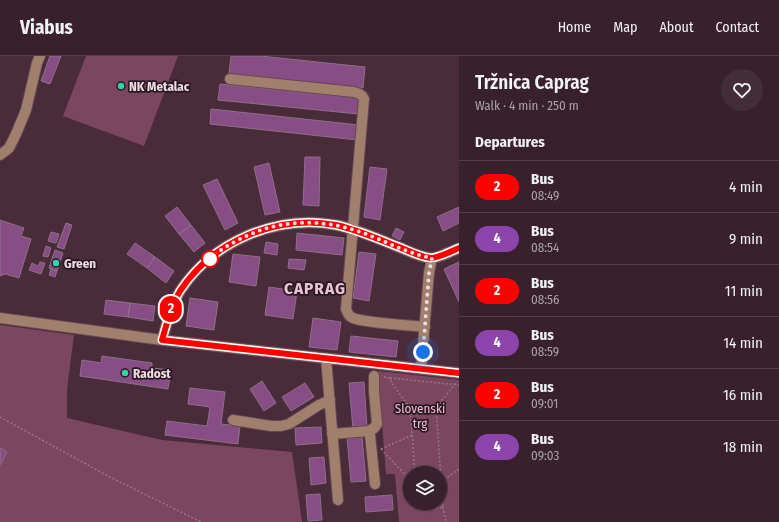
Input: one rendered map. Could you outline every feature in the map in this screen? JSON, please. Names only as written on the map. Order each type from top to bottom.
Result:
[{"type":"street","points":[[0,155],[9,148],[26,110],[40,56]]},
{"type":"street","points":[[230,80],[354,92],[362,96],[364,99],[346,309],[347,313],[352,318],[362,320],[425,327]]},
{"type":"street","points":[[162,340],[174,302],[180,291],[192,276],[206,262],[229,245],[252,233],[266,228],[300,222],[336,225],[370,235],[412,253],[432,258],[459,248]]},
{"type":"street","points":[[422,369],[429,273],[432,258]]},
{"type":"street","points":[[0,318],[162,340],[422,369],[458,376]]},
{"type":"street","points":[[326,358],[338,500]]},
{"type":"street","points":[[332,434],[369,431],[376,427],[374,391],[377,376]]},
{"type":"street","points":[[233,420],[270,426],[281,426],[289,424],[319,405],[330,400]]},
{"type":"street","points":[[369,431],[376,450],[375,484]]},
{"type":"path","points":[[377,376],[459,385]]},
{"type":"path","points":[[440,466],[436,407],[454,385],[458,376]]},
{"type":"path","points":[[390,378],[410,408],[414,466]]},
{"type":"path","points":[[410,408],[436,407]]},
{"type":"path","points":[[0,417],[108,476],[201,522]]},
{"type":"path","points":[[403,474],[376,450],[412,435]]},
{"type":"path","points":[[447,478],[459,469]]},
{"type":"path","points":[[444,510],[446,522]]},
{"type":"green space","name":"NK Metalac","points":[[86,56],[178,56],[144,146],[63,116]]},
{"type":"green space","points":[[0,325],[74,335],[67,389],[67,418],[162,440],[292,452],[302,522],[0,522],[0,465],[7,452],[0,448]]},
{"type":"green space","name":"Slovenski trg","points":[[378,371],[459,380],[459,522],[399,522],[395,474],[386,474]]},
{"type":"building","points":[[50,56],[61,56],[50,84],[41,81]]},
{"type":"building","points":[[231,56],[260,56],[365,67],[363,88],[229,74]]},
{"type":"building","points":[[220,84],[360,98],[358,114],[218,100]]},
{"type":"building","points":[[211,109],[359,125],[357,140],[210,124]]},
{"type":"building","points":[[305,157],[320,157],[319,206],[303,205]]},
{"type":"building","points":[[269,163],[280,212],[265,215],[254,167]]},
{"type":"building","points":[[370,167],[387,169],[380,220],[364,217]]},
{"type":"building","points":[[217,179],[238,223],[225,230],[203,185]]},
{"type":"building","points":[[177,207],[191,225],[179,234],[165,216]]},
{"type":"building","points":[[459,207],[459,223],[443,231],[437,217]]},
{"type":"building","points":[[0,220],[24,228],[21,236],[31,239],[19,278],[5,274],[0,276]]},
{"type":"building","points":[[66,223],[72,225],[64,249],[57,247]]},
{"type":"building","points":[[191,225],[205,243],[194,252],[179,234]]},
{"type":"building","points":[[396,228],[404,232],[400,240],[392,236]]},
{"type":"building","points":[[51,232],[59,234],[56,243],[48,241]]},
{"type":"building","points":[[297,233],[344,238],[342,255],[296,250]]},
{"type":"building","points":[[266,242],[278,244],[277,255],[264,253]]},
{"type":"building","points":[[135,243],[155,257],[147,268],[127,254]]},
{"type":"building","points":[[46,246],[51,248],[48,257],[43,256]]},
{"type":"building","points":[[55,250],[63,253],[57,271],[49,268]]},
{"type":"building","points":[[359,252],[376,254],[369,301],[353,298]]},
{"type":"building","points":[[233,254],[260,257],[256,286],[229,282]]},
{"type":"building","points":[[155,257],[174,271],[166,283],[147,268]]},
{"type":"building","points":[[289,259],[306,260],[304,270],[288,268]]},
{"type":"building","points":[[40,262],[45,263],[41,274],[29,270],[32,263],[38,266]]},
{"type":"building","points":[[459,262],[459,302],[444,269]]},
{"type":"building","points":[[51,269],[57,271],[55,277],[49,275]]},
{"type":"building","points":[[269,287],[297,291],[293,319],[265,315]]},
{"type":"building","points":[[190,298],[218,302],[214,330],[186,326]]},
{"type":"building","points":[[106,300],[130,303],[128,317],[104,314]]},
{"type":"building","points":[[130,303],[155,306],[153,321],[128,317]]},
{"type":"building","points":[[313,318],[341,322],[337,350],[309,347]]},
{"type":"building","points":[[351,336],[398,341],[396,357],[349,352]]},
{"type":"building","name":"Radost","points":[[102,356],[152,363],[152,368],[171,370],[168,389],[80,376],[82,360],[101,363]]},
{"type":"building","points":[[262,381],[276,403],[264,411],[250,389]]},
{"type":"building","points":[[364,382],[367,428],[353,429],[349,383]]},
{"type":"building","points":[[305,383],[314,397],[291,411],[282,397]]},
{"type":"building","points":[[190,388],[225,392],[221,424],[240,426],[238,444],[165,435],[167,421],[207,426],[210,407],[188,404]]},
{"type":"building","points":[[321,427],[322,443],[296,445],[295,428]]},
{"type":"building","points":[[362,436],[366,481],[351,482],[347,438]]},
{"type":"building","points":[[1,448],[7,452],[0,465],[0,450]]},
{"type":"building","points":[[324,457],[326,483],[311,485],[309,458]]},
{"type":"building","points":[[320,494],[322,520],[308,521],[306,495]]},
{"type":"building","points":[[392,495],[393,510],[366,512],[365,497]]},
{"type":"bus line","name":"2","points":[[459,248],[432,258],[412,253],[370,235],[336,225],[300,222],[266,228],[252,233],[224,248],[198,270],[180,291],[174,302],[162,340],[459,373]]},
{"type":"place","name":"NK Metalac","points":[[121,86]]},
{"type":"place","name":"Green","points":[[56,263]]},
{"type":"place","name":"Radost","points":[[125,373]]},
{"type":"district","name":"CAPRAG","points":[[315,288]]},
{"type":"route","points":[[210,259],[224,248],[252,233],[266,228],[300,222],[336,225],[370,235],[412,253],[432,258],[429,273],[423,352]]}]
